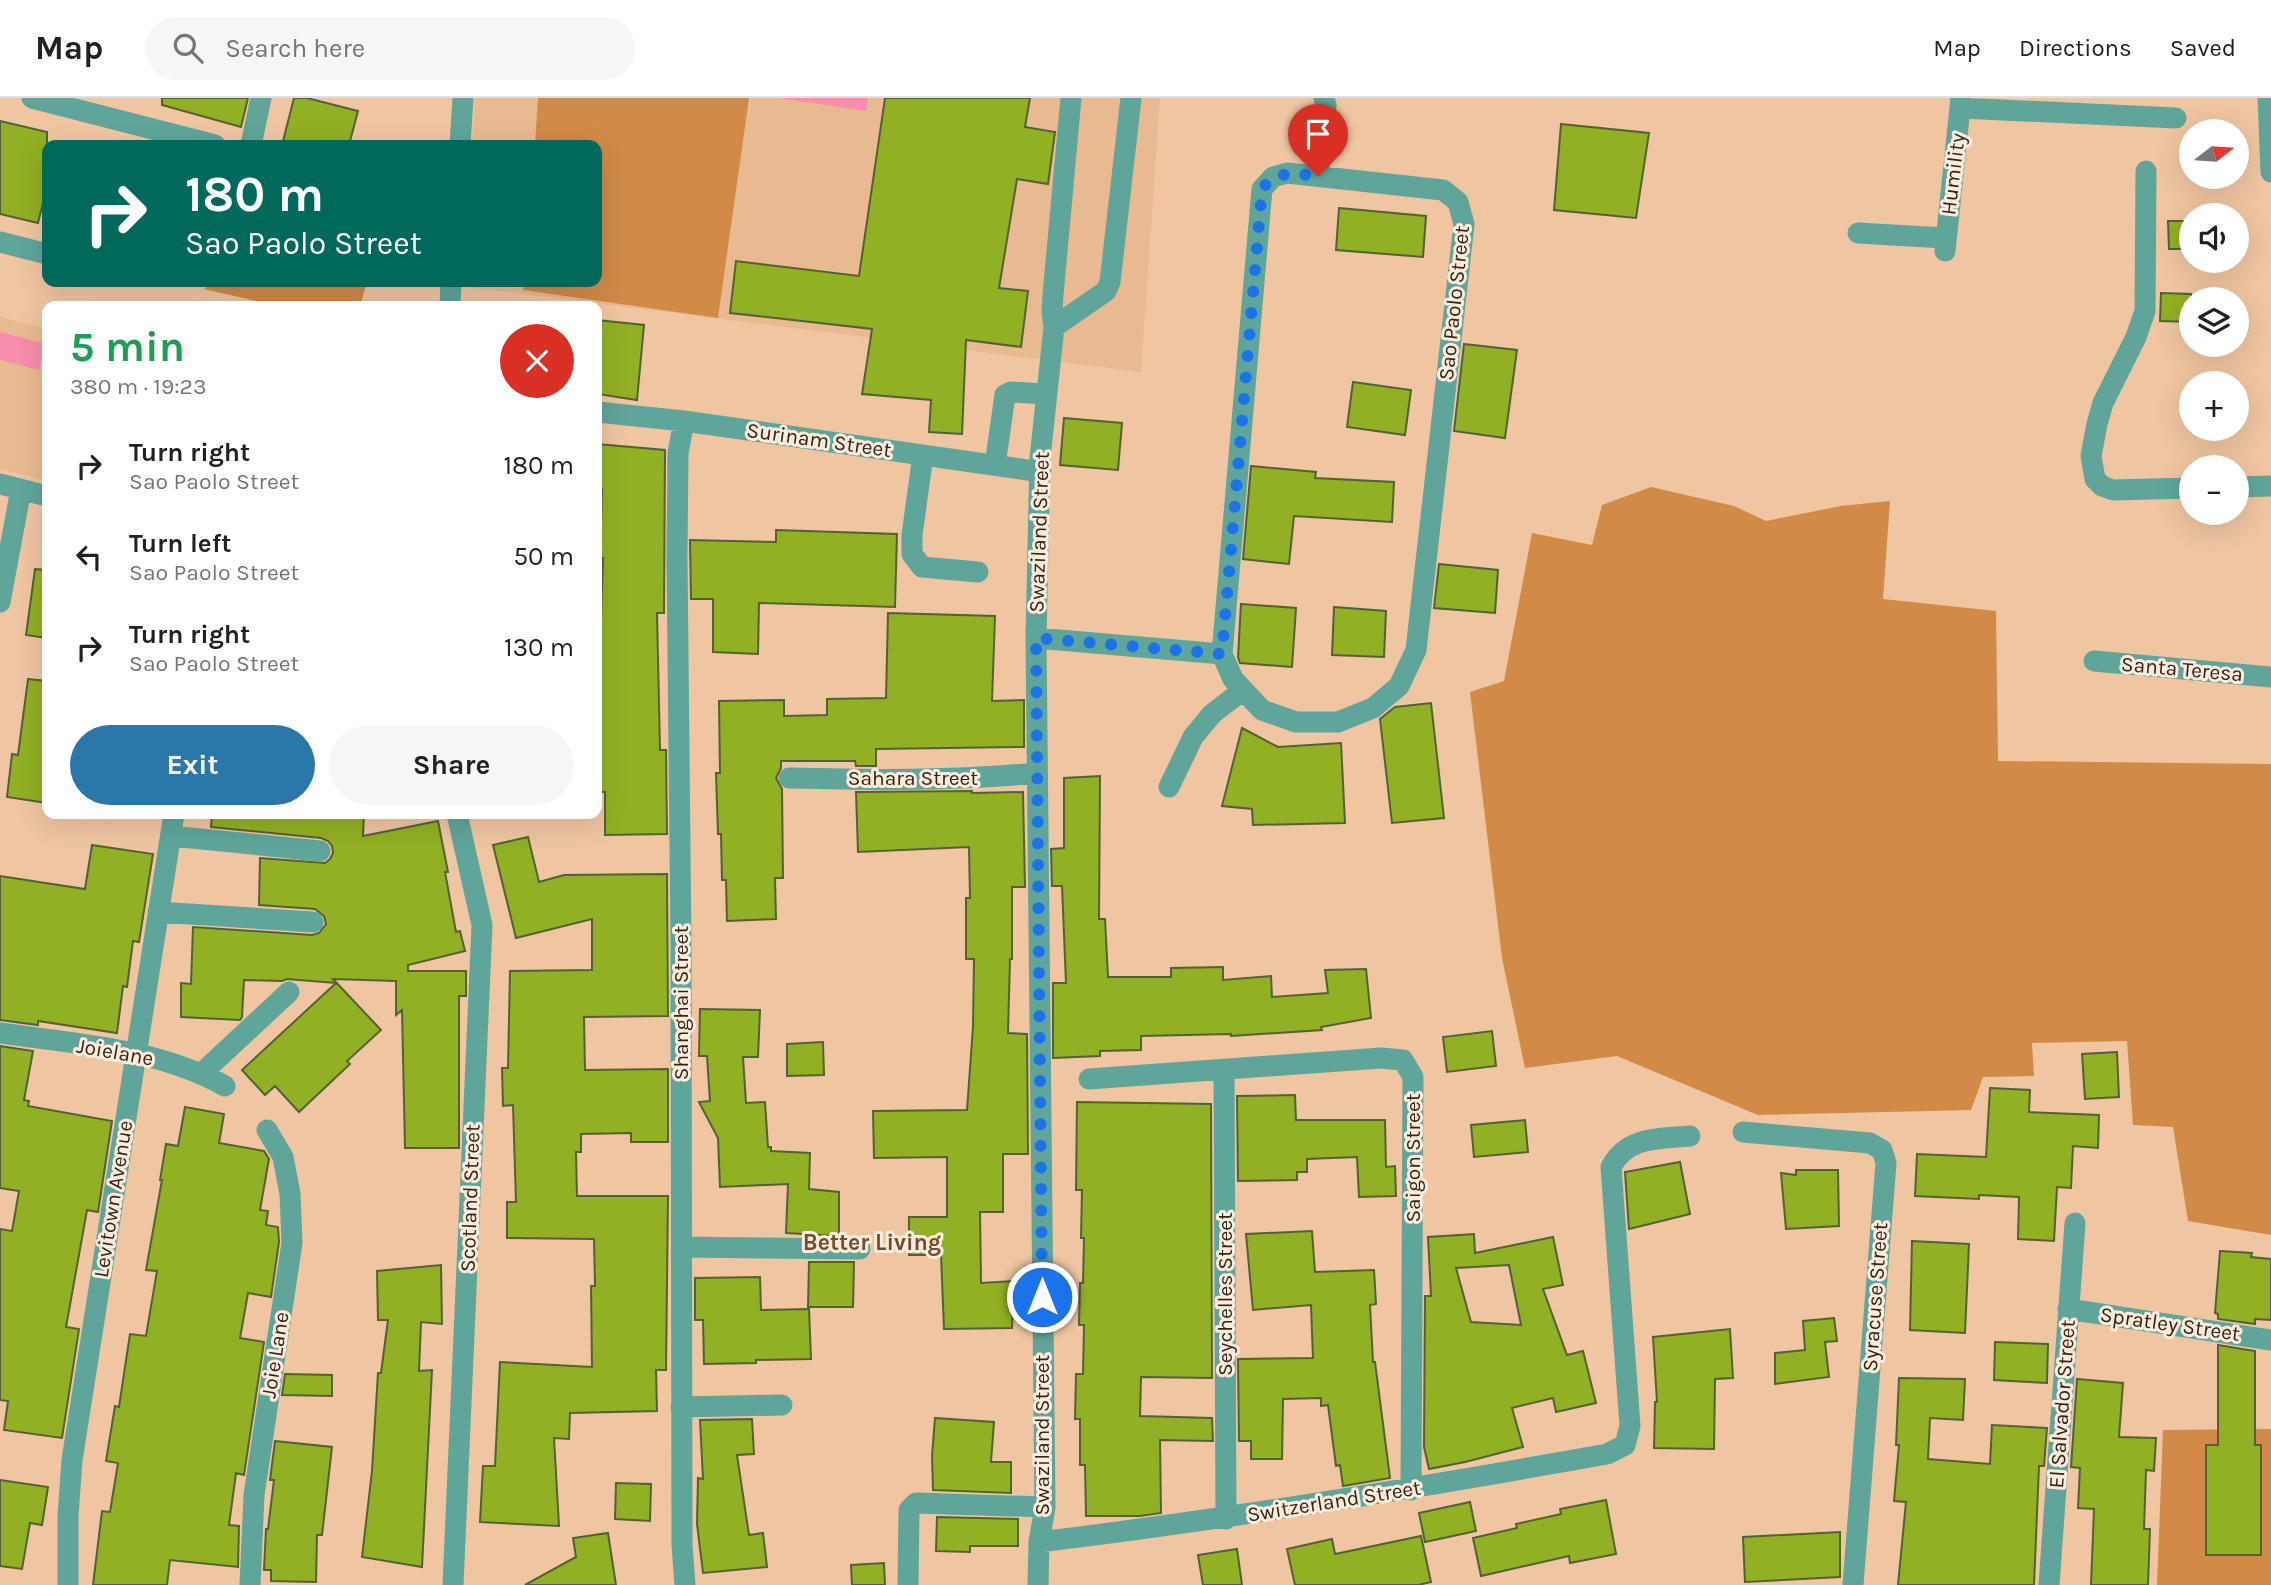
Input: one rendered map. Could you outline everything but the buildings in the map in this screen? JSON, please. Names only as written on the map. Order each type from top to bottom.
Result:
[{"type":"street","points":[[32,98],[196,140]]},
{"type":"street","points":[[252,140],[261,98]]},
{"type":"street","points":[[460,140],[463,98]]},
{"type":"street","name":"Swaziland Street","points":[[1038,1585],[1039,1542],[1045,1507],[1036,638],[1040,458],[1054,327],[1052,304],[1071,98]]},
{"type":"street","points":[[1054,327],[1106,291],[1110,282],[1131,98]]},
{"type":"street","points":[[1318,176],[1326,105],[1324,98]]},
{"type":"street","points":[[2268,98],[2271,172]]},
{"type":"street","points":[[1961,103],[2176,118]]},
{"type":"street","name":"Humility","points":[[1858,233],[1945,244],[1961,103]]},
{"type":"street","points":[[2146,171],[2145,311],[2136,337],[2103,404],[2091,456],[2092,469],[2095,479],[2102,486],[2113,490],[2179,488]]},
{"type":"street","name":"Sao Paolo Street","points":[[1280,174],[1443,190],[1451,195],[1462,212],[1464,224],[1416,650],[1399,686],[1373,708],[1338,722],[1296,722],[1262,710],[1233,679],[1222,654],[1262,189],[1273,177],[1280,174]]},
{"type":"street","points":[[0,242],[42,253]]},
{"type":"street","points":[[995,465],[1005,395],[1012,392],[1046,394]]},
{"type":"street","name":"Surinam Street","points":[[602,413],[684,421],[1041,472]]},
{"type":"street","name":"Shanghai Street","points":[[684,421],[678,453],[677,518],[682,1545],[685,1585]]},
{"type":"street","points":[[923,455],[912,554],[922,567],[978,572]]},
{"type":"street","points":[[2249,486],[2271,486]]},
{"type":"street","points":[[0,602],[10,487],[42,495]]},
{"type":"street","points":[[1036,638],[1222,654]]},
{"type":"street","name":"Santa Teresa","points":[[2094,661],[2271,677]]},
{"type":"street","points":[[1169,787],[1193,737],[1212,713],[1243,690]]},
{"type":"street","name":"Sahara Street","points":[[789,778],[913,781],[1037,773]]},
{"type":"street","name":"Levitown Avenue","points":[[68,1585],[68,1516],[72,1460],[173,819]]},
{"type":"street","name":"Scotland Street","points":[[453,1585],[482,925],[458,819]]},
{"type":"street","points":[[171,836],[320,851]]},
{"type":"street","points":[[158,912],[313,922]]},
{"type":"street","points":[[202,1073],[289,992]]},
{"type":"street","name":"Joielane","points":[[0,1034],[136,1053],[202,1073],[225,1086]]},
{"type":"street","name":"Saigon Street","points":[[1089,1079],[1392,1058],[1403,1060],[1413,1077],[1411,1490]]},
{"type":"street","name":"Seychelles Street","points":[[1224,1069],[1226,1519]]},
{"type":"street","name":"Joie Lane","points":[[250,1585],[254,1495],[292,1243],[290,1194],[283,1157],[267,1129]]},
{"type":"street","name":"Syracuse Street","points":[[1743,1132],[1870,1143],[1882,1150],[1886,1163],[1853,1585]]},
{"type":"street","name":"Switzerland Street","points":[[1039,1542],[1226,1519],[1411,1490],[1607,1454],[1625,1445],[1630,1426],[1611,1167],[1622,1150],[1641,1141],[1690,1136]]},
{"type":"street","name":"El Salvador Street","points":[[2049,1585],[2075,1223]]},
{"type":"street","points":[[682,1247],[860,1249]]},
{"type":"street","name":"Spratley Street","points":[[2068,1309],[2271,1340]]},
{"type":"street","points":[[681,1407],[782,1405]]},
{"type":"street","points":[[908,1585],[909,1510],[916,1503],[1045,1507]]},
{"type":"shaded area","points":[[475,98],[1160,98],[1141,372],[602,304],[602,301],[580,301],[469,287],[602,287],[602,140],[472,140]]},
{"type":"shaded area","points":[[538,98],[749,98],[718,318],[523,290],[523,287],[602,287],[602,140],[535,140]]},
{"type":"shaded area","points":[[779,98],[868,98],[866,111]]},
{"type":"shaded area","points":[[366,287],[361,301],[256,301],[204,289]]},
{"type":"shaded area","points":[[0,317],[42,328],[42,480],[0,469]]},
{"type":"shaded area","points":[[0,332],[42,343],[39,370],[0,360]]},
{"type":"shaded area","points":[[1651,487],[1734,506],[1766,521],[1841,506],[1890,501],[1883,599],[1996,611],[1998,761],[2271,764],[2271,1235],[2188,1221],[2173,1127],[2133,1125],[2127,1041],[2032,1043],[2034,1076],[1983,1077],[1971,1110],[1758,1115],[1617,1056],[1525,1068],[1502,958],[1470,692],[1504,681],[1532,533],[1592,545],[1602,505]]},
{"type":"shaded area","points":[[2271,1429],[2271,1585],[2157,1585],[2163,1430]]},
{"type":"district","name":"Better Living","points":[[872,1242]]},
{"type":"route","points":[[1042,1297],[1036,638],[1222,654],[1262,189],[1267,182],[1280,174],[1318,176]]}]
